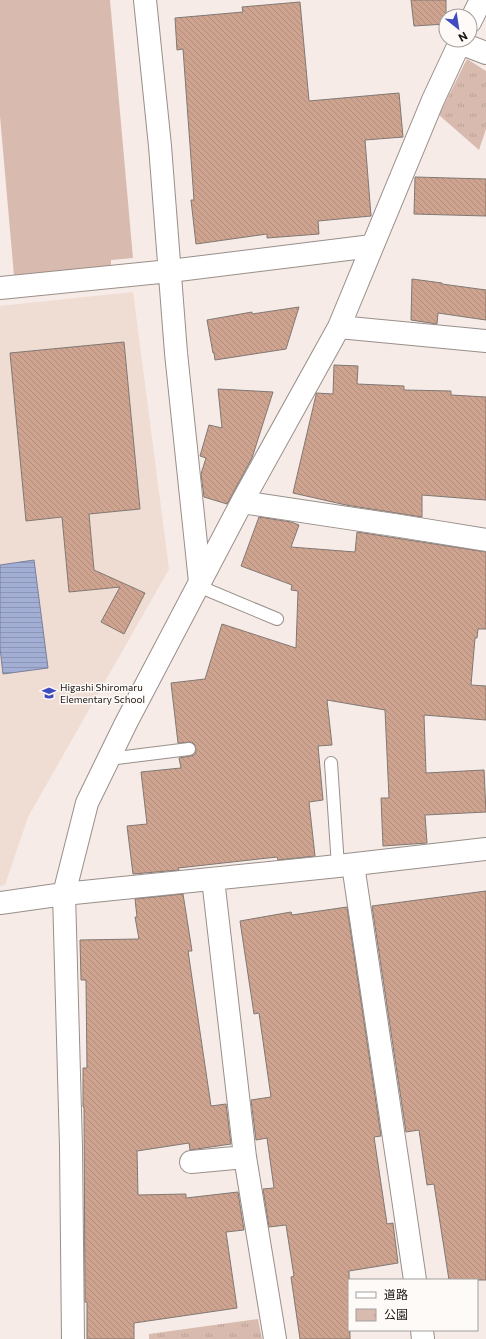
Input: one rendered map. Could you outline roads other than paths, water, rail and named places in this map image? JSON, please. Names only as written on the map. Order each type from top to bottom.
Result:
[{"type":"street","points":[[145,0],[160,146],[176,353],[199,584]]},
{"type":"street","points":[[73,1339],[71,1147],[64,894],[87,802],[242,502],[339,327],[433,100],[458,48]]},
{"type":"street","points":[[0,288],[170,271],[372,246]]},
{"type":"street","points":[[339,327],[486,341]]},
{"type":"street","points":[[242,502],[486,540]]},
{"type":"street","points":[[0,903],[64,894],[345,866],[486,848]]},
{"type":"street","points":[[345,866],[400,1178],[415,1279]]},
{"type":"street","points":[[213,879],[245,1157],[275,1339]]},
{"type":"street","points":[[191,1162],[245,1157]]},
{"type":"lane","points":[[199,584],[277,619]]},
{"type":"lane","points":[[109,758],[189,750]]},
{"type":"lane","points":[[331,763],[345,866]]},
{"type":"water","points":[[34,560],[48,668],[3,674],[0,648],[0,565]]},
{"type":"place","name":"Higashi Shiromaru Elementary School","points":[[49,693]]}]
